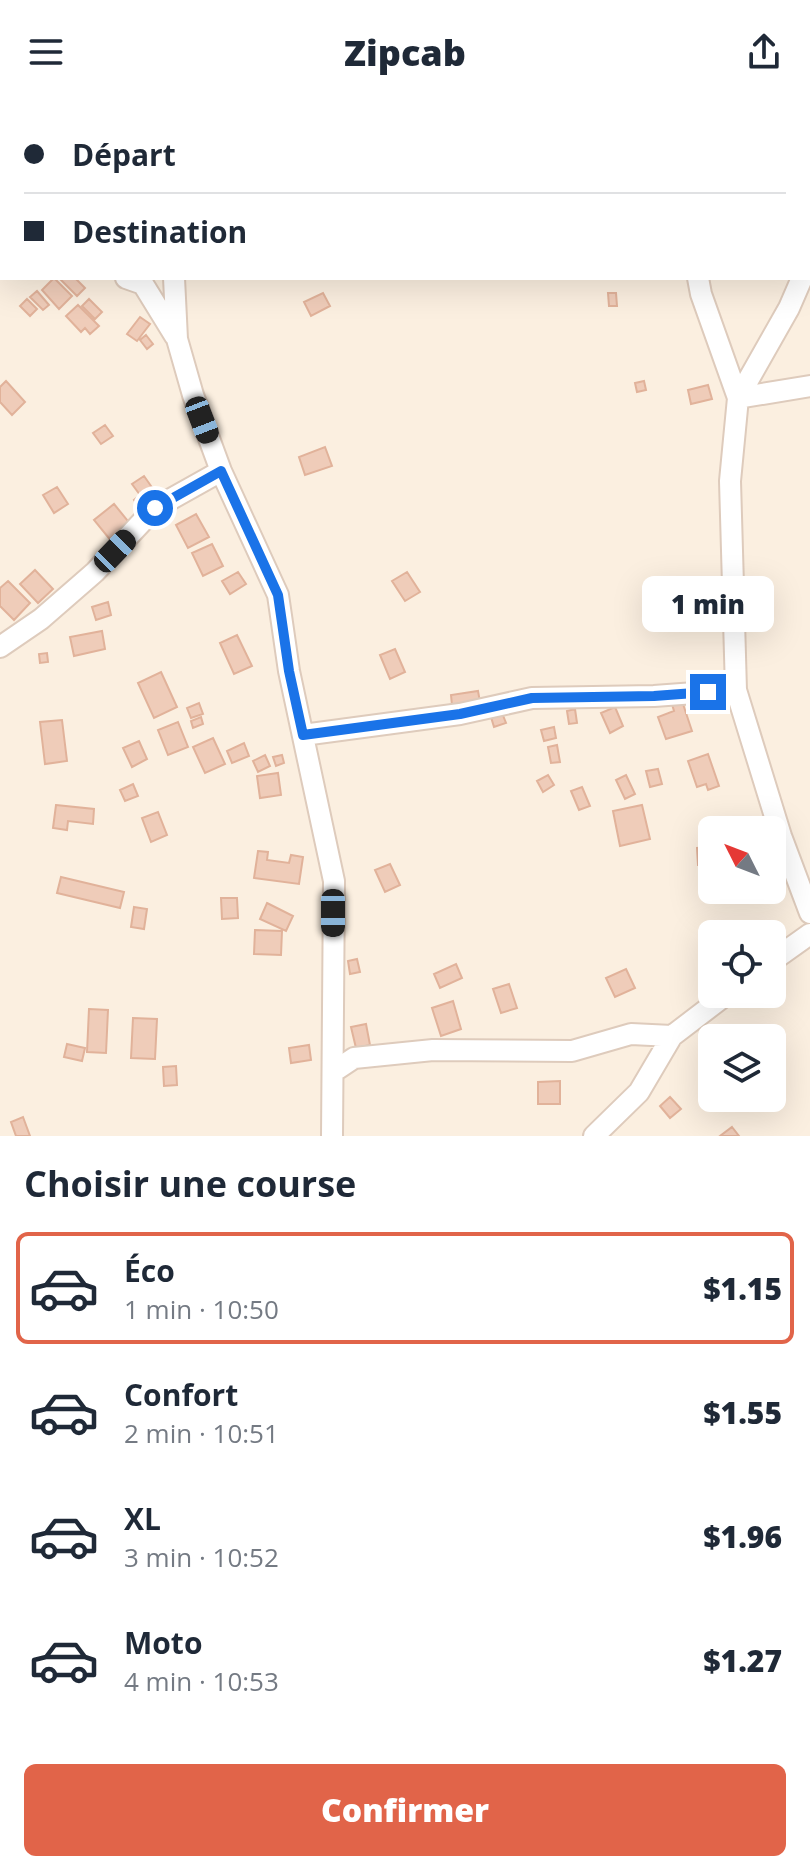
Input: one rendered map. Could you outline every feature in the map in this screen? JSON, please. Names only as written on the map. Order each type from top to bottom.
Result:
[{"type":"street","points":[[132,280],[143,284],[177,339]]},
{"type":"street","points":[[174,280],[177,339],[193,395],[221,471],[278,595],[289,671],[334,881],[332,1136]]},
{"type":"street","points":[[699,280],[738,398],[730,481],[736,690],[781,836],[810,913]]},
{"type":"street","points":[[738,398],[789,308],[801,280]]},
{"type":"street","points":[[738,398],[810,386]]},
{"type":"street","points":[[0,647],[41,619],[95,572],[155,508],[221,471]]},
{"type":"street","points":[[303,735],[460,714],[532,698],[654,696],[736,690]]},
{"type":"street","points":[[786,951],[810,934]]},
{"type":"street","points":[[594,1136],[639,1092],[672,1036],[709,1008]]},
{"type":"street","points":[[333,1072],[354,1058],[433,1050],[572,1051],[631,1034],[672,1036]]},
{"type":"building","points":[[56,280],[72,296],[59,309],[42,290]]},
{"type":"building","points":[[61,280],[77,280],[85,288],[77,296]]},
{"type":"building","points":[[37,291],[49,305],[43,310],[30,297]]},
{"type":"building","points":[[323,293],[330,306],[311,316],[304,302]]},
{"type":"building","points":[[608,293],[616,293],[617,306],[609,306]]},
{"type":"building","points":[[27,299],[37,309],[30,316],[20,306]]},
{"type":"building","points":[[89,299],[102,312],[95,319],[82,306]]},
{"type":"building","points":[[78,305],[99,326],[90,334],[85,328],[81,332],[66,316]]},
{"type":"building","points":[[140,317],[150,324],[137,341],[127,334]]},
{"type":"building","points":[[146,335],[153,344],[147,349],[140,340]]},
{"type":"building","points":[[6,381],[25,402],[12,415],[0,402],[0,387]]},
{"type":"building","points":[[644,381],[646,390],[637,392],[635,383]]},
{"type":"building","points":[[708,385],[712,399],[691,404],[688,390]]},
{"type":"building","points":[[105,425],[113,436],[101,444],[93,433]]},
{"type":"building","points":[[325,447],[332,466],[305,475],[299,457]]},
{"type":"building","points":[[144,476],[158,496],[140,509],[134,500],[140,495],[132,484]]},
{"type":"building","points":[[57,487],[68,504],[54,513],[43,495]]},
{"type":"building","points":[[114,504],[132,526],[112,542],[94,520]]},
{"type":"building","points":[[196,514],[209,537],[188,548],[176,525]]},
{"type":"building","points":[[212,544],[223,566],[203,576],[192,553]]},
{"type":"building","points":[[35,570],[53,589],[38,603],[20,584]]},
{"type":"building","points":[[238,572],[246,584],[230,594],[222,581]]},
{"type":"building","points":[[407,572],[420,592],[405,601],[392,581]]},
{"type":"building","points":[[8,581],[30,603],[14,620],[0,606],[0,588]]},
{"type":"building","points":[[108,602],[111,615],[96,620],[92,607]]},
{"type":"building","points":[[102,631],[105,649],[74,656],[70,637]]},
{"type":"building","points":[[237,635],[252,666],[234,674],[220,643]]},
{"type":"building","points":[[395,649],[405,672],[390,679],[380,655]]},
{"type":"building","points":[[47,653],[48,662],[40,663],[39,654]]},
{"type":"building","points":[[161,672],[177,707],[154,718],[138,683]]},
{"type":"building","points":[[478,691],[480,702],[452,705],[451,695]]},
{"type":"building","points":[[681,698],[692,731],[666,739],[658,717],[674,711],[671,701]]},
{"type":"building","points":[[199,703],[203,714],[191,718],[187,708]]},
{"type":"building","points":[[615,707],[623,726],[610,733],[601,713]]},
{"type":"building","points":[[575,709],[577,723],[569,724],[567,711]]},
{"type":"building","points":[[502,713],[506,723],[494,727],[491,717]]},
{"type":"building","points":[[201,717],[203,724],[193,728],[191,721]]},
{"type":"building","points":[[62,720],[67,761],[45,764],[40,722]]},
{"type":"building","points":[[178,722],[188,747],[168,755],[158,730]]},
{"type":"building","points":[[554,727],[556,738],[544,741],[541,730]]},
{"type":"building","points":[[213,738],[225,764],[205,773],[193,747]]},
{"type":"building","points":[[139,741],[147,759],[132,767],[123,748]]},
{"type":"building","points":[[244,743],[249,756],[232,763],[227,751]]},
{"type":"building","points":[[557,745],[560,762],[551,763],[548,747]]},
{"type":"building","points":[[708,754],[719,786],[708,790],[706,784],[697,787],[688,761]]},
{"type":"building","points":[[265,755],[270,766],[258,772],[253,761]]},
{"type":"building","points":[[282,755],[284,763],[276,766],[273,757]]},
{"type":"building","points":[[658,769],[662,784],[650,787],[646,771]]},
{"type":"building","points":[[278,773],[281,795],[260,798],[257,776]]},
{"type":"building","points":[[548,775],[554,785],[543,792],[537,781]]},
{"type":"building","points":[[626,775],[635,794],[625,799],[616,780]]},
{"type":"building","points":[[133,784],[138,796],[125,801],[120,790]]},
{"type":"building","points":[[582,787],[590,806],[579,810],[571,791]]},
{"type":"building","points":[[56,805],[94,809],[93,824],[68,821],[67,830],[53,828]]},
{"type":"building","points":[[642,805],[650,839],[620,846],[613,811]]},
{"type":"building","points":[[158,812],[167,835],[151,842],[142,818]]},
{"type":"building","points":[[258,851],[268,852],[267,860],[289,863],[291,855],[303,857],[299,884],[254,878]]},
{"type":"building","points":[[390,864],[400,885],[385,892],[375,870]]},
{"type":"building","points":[[61,877],[124,892],[120,908],[57,893]]},
{"type":"building","points":[[221,898],[237,898],[238,918],[222,919]]},
{"type":"building","points":[[267,903],[293,916],[286,931],[260,919]]},
{"type":"building","points":[[134,907],[147,909],[144,929],[131,927]]},
{"type":"building","points":[[255,930],[282,931],[281,955],[254,954]]},
{"type":"building","points":[[357,959],[360,972],[350,974],[348,961]]},
{"type":"building","points":[[456,964],[462,978],[440,988],[434,974]]},
{"type":"building","points":[[626,969],[635,988],[615,997],[606,978]]},
{"type":"building","points":[[509,984],[517,1008],[501,1013],[493,989]]},
{"type":"building","points":[[453,1001],[461,1029],[441,1036],[432,1008]]},
{"type":"building","points":[[89,1009],[108,1010],[106,1053],[87,1052]]},
{"type":"building","points":[[133,1018],[157,1019],[155,1059],[131,1058]]},
{"type":"building","points":[[366,1024],[370,1045],[356,1048],[351,1027]]},
{"type":"building","points":[[67,1044],[85,1048],[82,1061],[64,1057]]},
{"type":"building","points":[[309,1045],[311,1060],[291,1063],[289,1048]]},
{"type":"building","points":[[176,1066],[177,1085],[164,1086],[163,1067]]},
{"type":"building","points":[[560,1081],[560,1104],[538,1104],[538,1082]]},
{"type":"building","points":[[670,1097],[681,1109],[670,1118],[660,1106]]},
{"type":"building","points":[[23,1117],[30,1136],[16,1136],[11,1122]]},
{"type":"building","points":[[732,1127],[739,1136],[720,1136]]},
{"type":"route","points":[[155,508],[221,471],[278,595],[289,671],[303,735],[460,714],[532,698],[708,692]]}]
